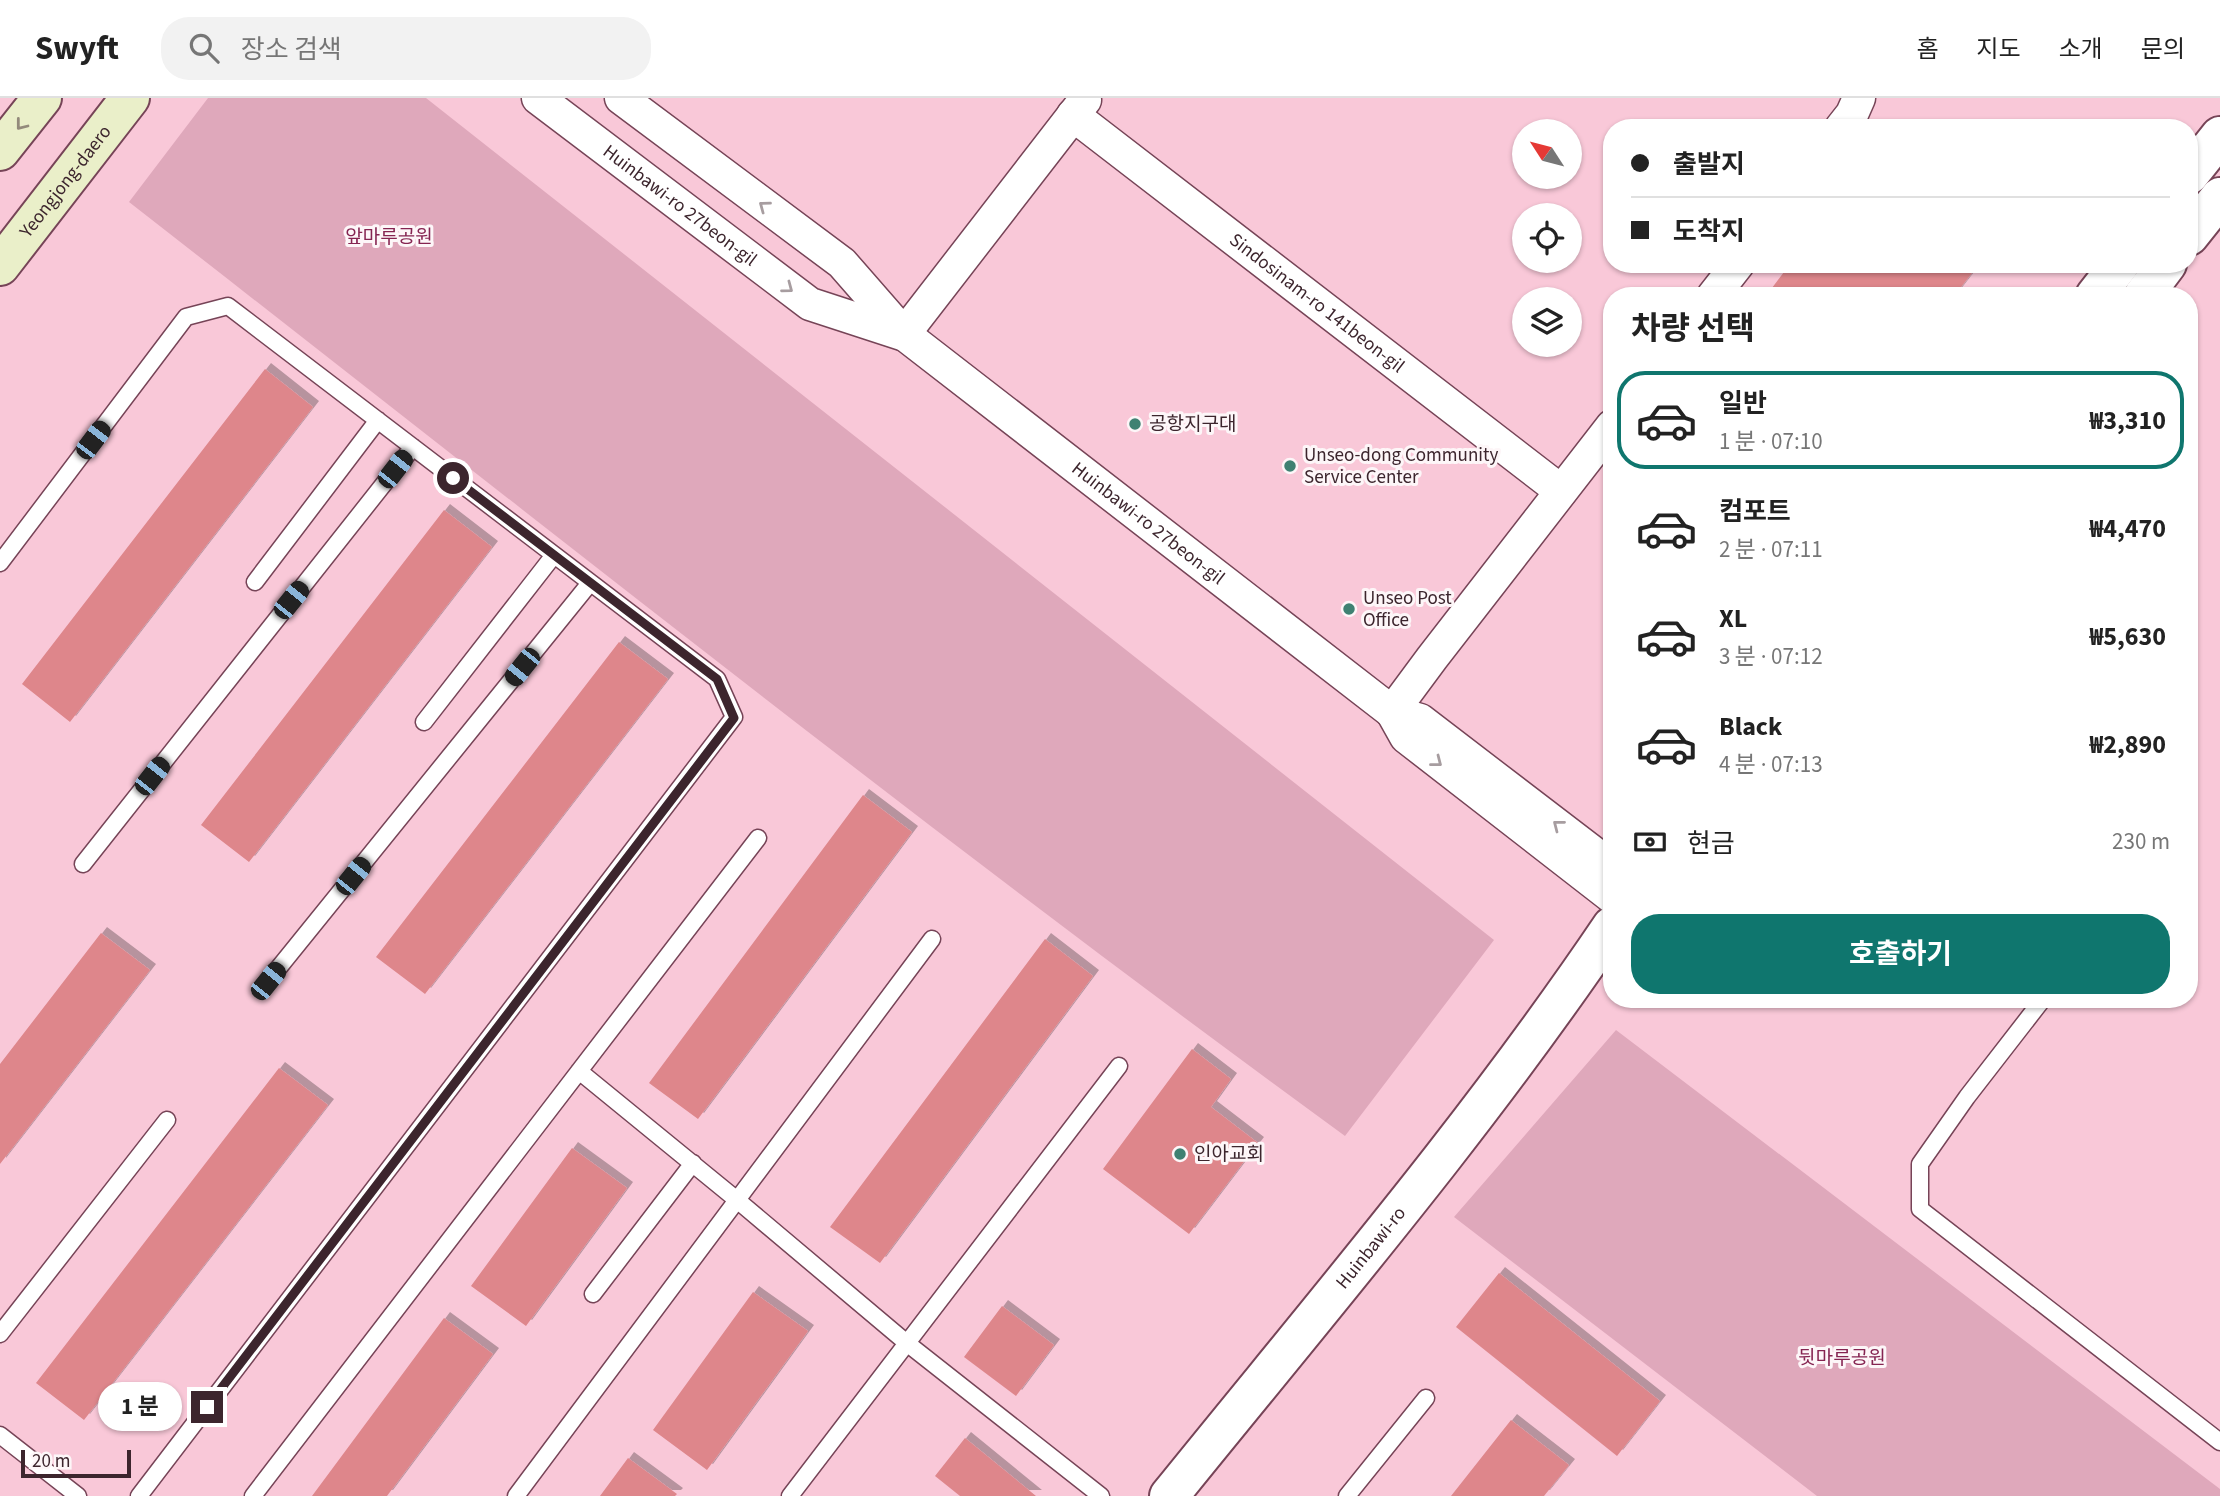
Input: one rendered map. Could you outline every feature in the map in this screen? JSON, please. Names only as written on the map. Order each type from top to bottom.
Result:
[{"type":"main road","points":[[0,151],[42,98]]},
{"type":"main road","name":"Yeongjong-daero","points":[[0,266],[130,98]]},
{"type":"street","name":"Huinbawi-ro 27beon-gil","points":[[538,98],[810,304],[904,334]]},
{"type":"street","name":"Huinbawi-ro 27beon-gil","points":[[621,98],[842,263],[904,334],[1392,712],[1420,720],[1603,860]]},
{"type":"street","points":[[1848,119],[1859,98]]},
{"type":"street","name":"Sindosinam-ro 141beon-gil","points":[[904,334],[1080,106],[1561,491]]},
{"type":"street","points":[[2198,164],[2220,136]]},
{"type":"street","points":[[2198,225],[2220,197]]},
{"type":"street","points":[[1720,287],[1731,273]]},
{"type":"street","points":[[2102,287],[2113,273]]},
{"type":"street","points":[[1392,712],[1603,437]]},
{"type":"street","name":"Huinbawi-ro 27beon-gil","points":[[1392,712],[1406,737],[1603,890]]},
{"type":"street","name":"Huinbawi-ro","points":[[1169,1496],[1418,1189],[1567,993],[1603,939]]},
{"type":"street","name":"Huinbawi-ro","points":[[1567,993],[1603,957]]},
{"type":"lane","points":[[0,563],[186,317],[228,306],[717,679],[734,718],[139,1496]]},
{"type":"lane","points":[[256,582],[378,420]]},
{"type":"lane","points":[[83,864],[413,447]]},
{"type":"lane","points":[[424,722],[554,555]]},
{"type":"lane","points":[[268,981],[590,583]]},
{"type":"lane","points":[[253,1496],[758,838]]},
{"type":"lane","points":[[516,1496],[932,939]]},
{"type":"lane","points":[[2036,1008],[1967,1097],[1920,1164],[1920,1209],[2220,1442]]},
{"type":"lane","points":[[790,1496],[1119,1066]]},
{"type":"lane","points":[[579,1071],[908,1344],[1101,1496]]},
{"type":"lane","points":[[0,1334],[167,1120]]},
{"type":"lane","points":[[593,1294],[693,1163]]},
{"type":"lane","points":[[1347,1496],[1426,1398]]},
{"type":"lane","points":[[0,1435],[78,1496]]},
{"type":"green space","name":"앞마루공원","points":[[208,98],[426,98],[1494,940],[1345,1136],[885,791],[129,202]]},
{"type":"green space","name":"뒷마루공원","points":[[1616,1030],[2220,1489],[2220,1496],[1817,1496],[1454,1217]]},
{"type":"building","points":[[1783,273],[1972,273],[1961,287],[1773,287]]},
{"type":"building","points":[[265,369],[313,407],[70,722],[22,684]]},
{"type":"building","points":[[444,510],[492,547],[249,862],[201,825]]},
{"type":"building","points":[[619,642],[668,679],[425,994],[376,957]]},
{"type":"building","points":[[863,795],[912,832],[698,1119],[649,1083]]},
{"type":"building","points":[[101,933],[150,970],[0,1164],[0,1064]]},
{"type":"building","points":[[1045,939],[1093,976],[880,1263],[830,1227]]},
{"type":"building","points":[[1192,1049],[1231,1079],[1211,1107],[1258,1143],[1189,1234],[1103,1169]]},
{"type":"building","points":[[279,1068],[328,1105],[84,1420],[36,1383]]},
{"type":"building","points":[[572,1148],[627,1188],[526,1326],[471,1286]]},
{"type":"building","points":[[1499,1273],[1660,1401],[1617,1456],[1456,1327]]},
{"type":"building","points":[[753,1292],[808,1331],[707,1470],[653,1430]]},
{"type":"building","points":[[1002,1306],[1054,1345],[1016,1396],[964,1357]]},
{"type":"building","points":[[444,1318],[493,1354],[387,1496],[312,1496]]},
{"type":"building","points":[[1511,1420],[1569,1465],[1544,1496],[1451,1496]]},
{"type":"building","points":[[965,1438],[1036,1496],[960,1496],[935,1476]]},
{"type":"building","points":[[628,1458],[677,1494],[600,1496]]},
{"type":"place","name":"공항지구대","points":[[1135,424]]},
{"type":"place","name":"Unseo-dong Community Service Center","points":[[1290,466]]},
{"type":"place","name":"Unseo Post Office","points":[[1349,609]]},
{"type":"place","name":"인아교회","points":[[1180,1154]]},
{"type":"route","points":[[207,1407],[734,718],[717,679],[453,478]]}]
